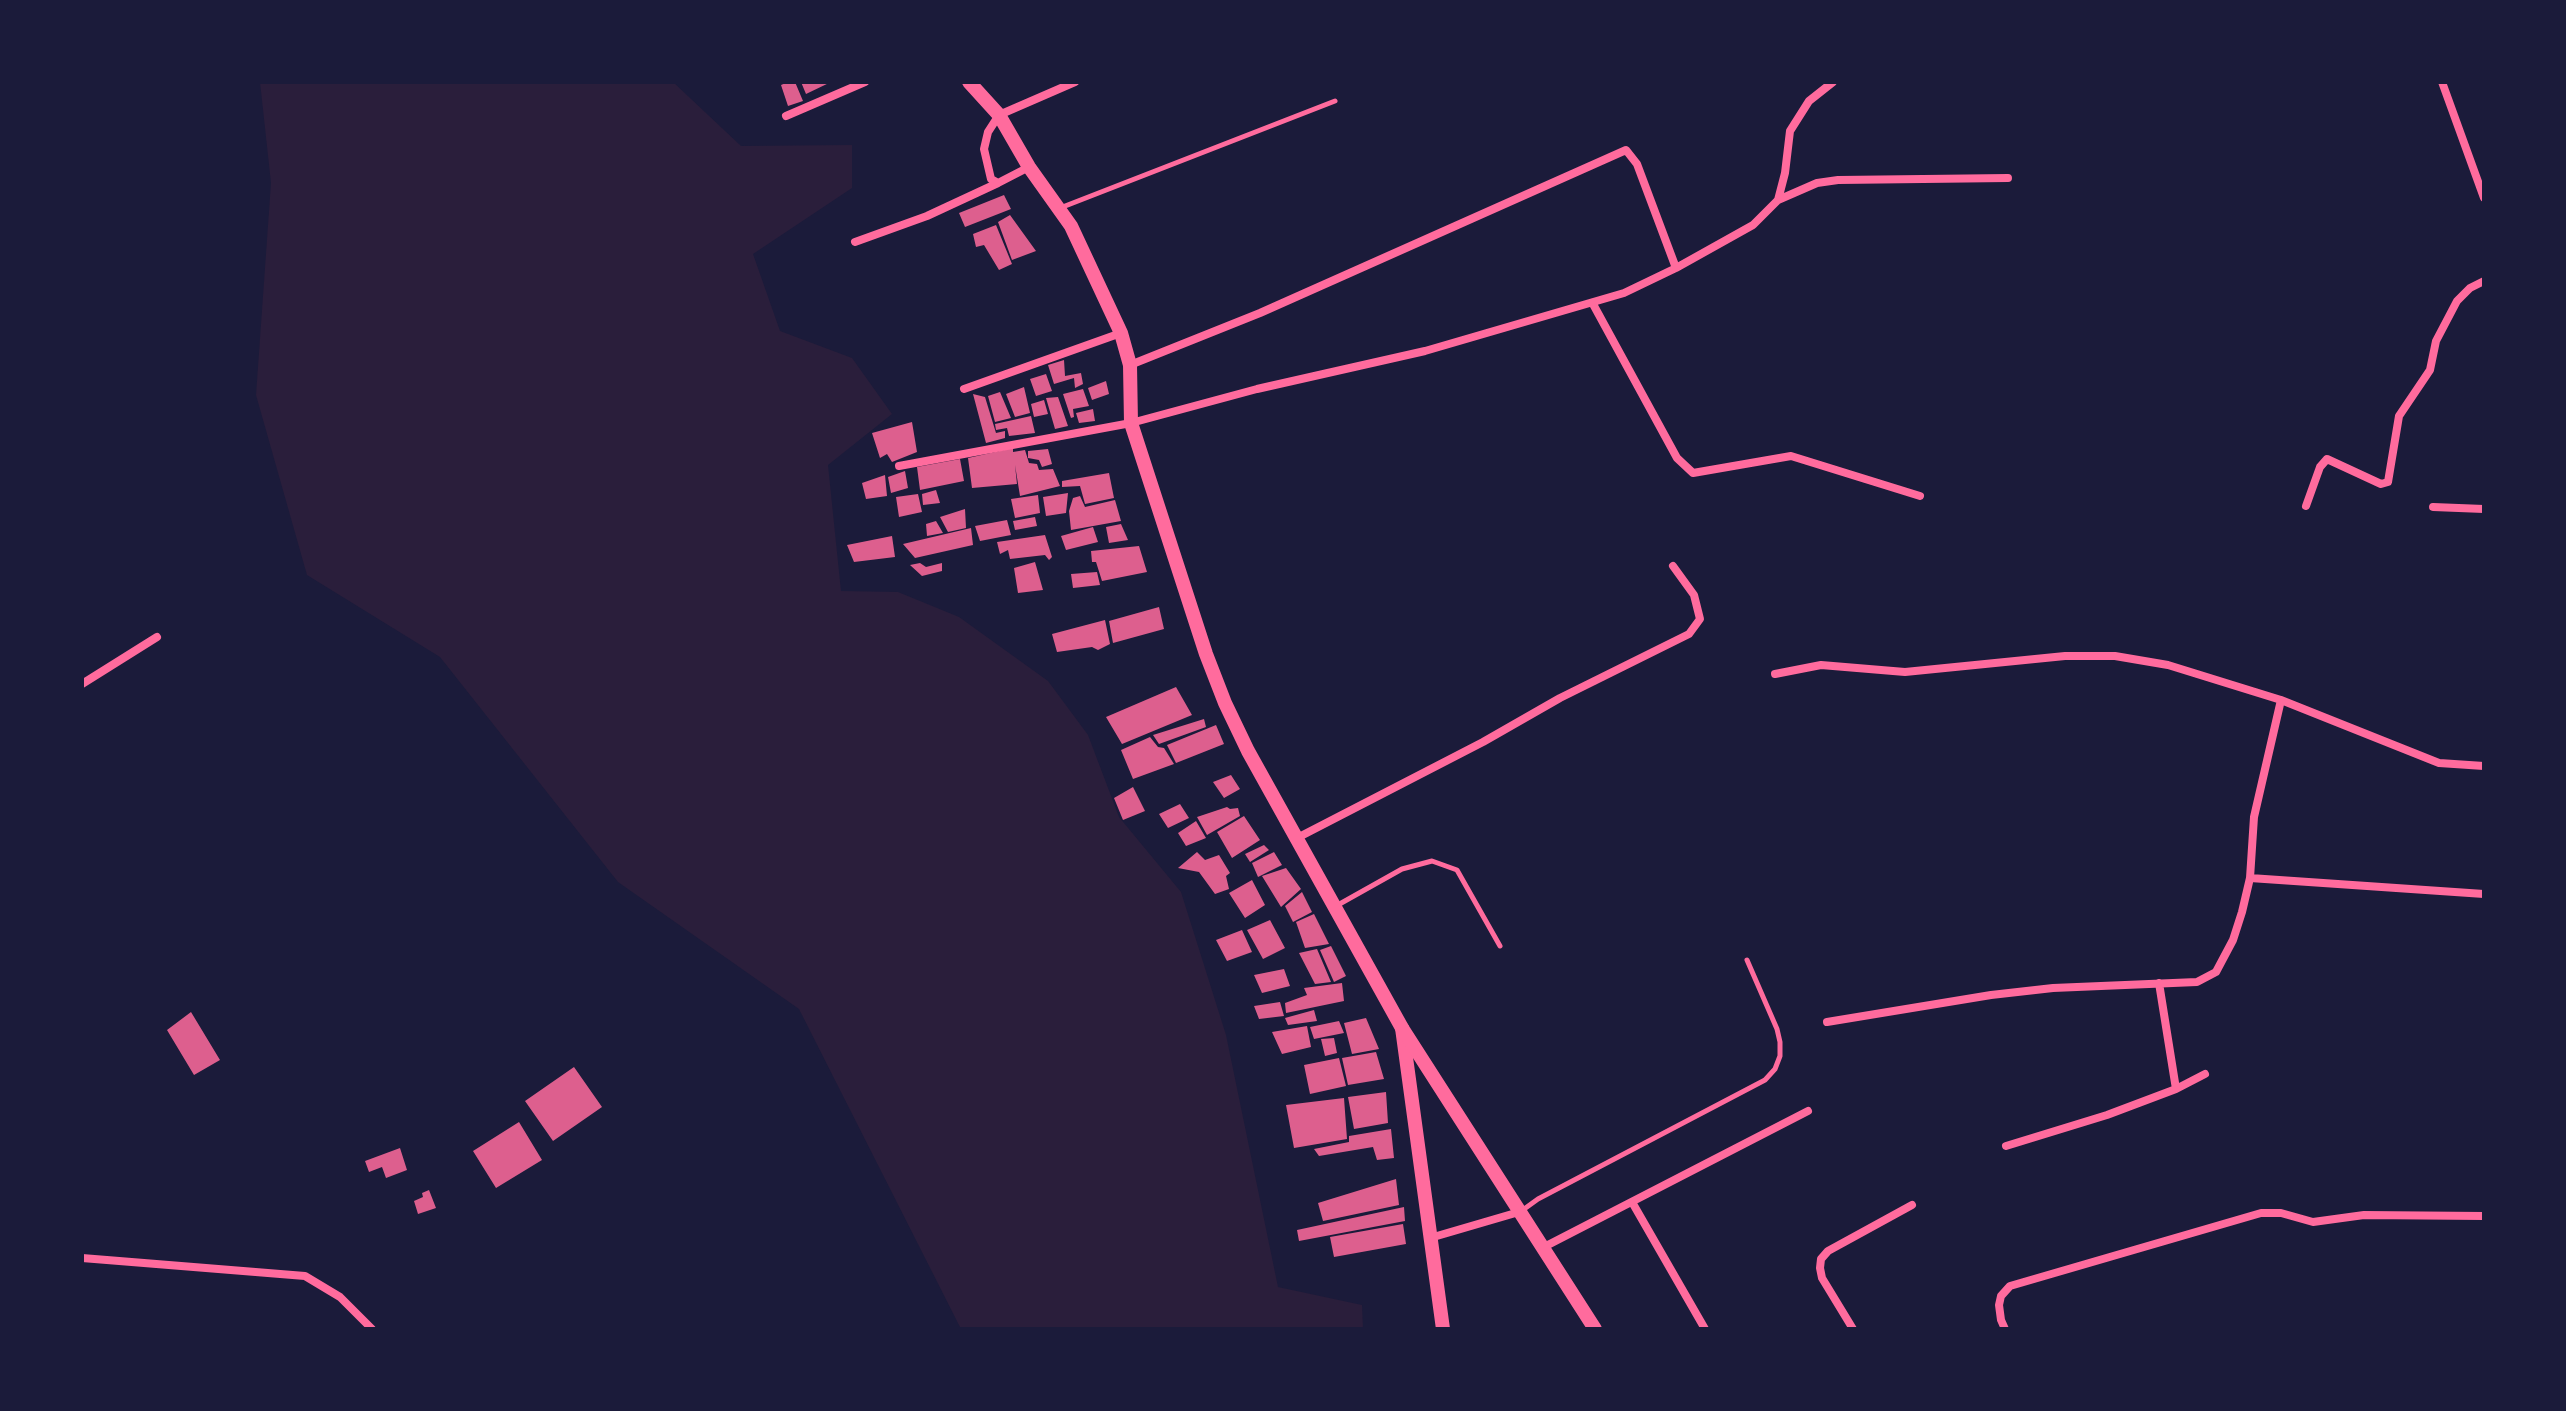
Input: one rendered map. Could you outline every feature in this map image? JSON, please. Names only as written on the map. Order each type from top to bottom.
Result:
[{"type":"main road","points":[[969,82],[999,115],[1029,167],[1059,208],[1095,274],[1121,333],[1130,365],[1131,423],[1225,703],[1248,751],[1402,1028],[1595,1329]]},
{"type":"main road","points":[[1402,1028],[1443,1329]]},
{"type":"street","points":[[786,116],[865,82]]},
{"type":"street","points":[[998,183],[991,179],[984,149],[988,132],[999,115],[1075,82]]},
{"type":"street","points":[[1778,200],[1790,131],[1809,101],[1833,82]]},
{"type":"street","points":[[2442,82],[2484,198]]},
{"type":"street","points":[[1130,365],[1274,307],[1626,150],[1637,164],[1676,268]]},
{"type":"street","points":[[855,242],[927,216],[1029,167]]},
{"type":"street","points":[[899,466],[1131,423],[1257,389],[1425,351],[1593,304],[1676,268],[1753,225],[1778,200],[1817,183],[1838,180],[2008,178]]},
{"type":"street","points":[[2306,506],[2322,463],[2327,459],[2381,484],[2388,482],[2399,416],[2427,376],[2436,341],[2457,301],[2470,288],[2484,281]]},
{"type":"street","points":[[1593,304],[1677,458],[1693,473],[1791,456],[1920,496]]},
{"type":"street","points":[[964,389],[1121,333]]},
{"type":"street","points":[[2433,507],[2484,509]]},
{"type":"street","points":[[1297,838],[1483,742],[1560,698],[1689,634],[1700,619],[1694,595],[1673,566]]},
{"type":"street","points":[[82,684],[157,637]]},
{"type":"street","points":[[1775,674],[1821,665],[1905,672],[2065,656],[2115,656],[2168,665],[2281,700],[2421,758],[2453,766],[2484,766]]},
{"type":"street","points":[[1827,1022],[2053,988],[2197,982],[2216,972],[2233,940],[2250,878],[2254,817],[2281,700]]},
{"type":"street","points":[[2250,878],[2484,894]]},
{"type":"street","points":[[2159,983],[2176,1089]]},
{"type":"street","points":[[2006,1146],[2107,1115],[2176,1089],[2205,1074]]},
{"type":"street","points":[[1542,1248],[1808,1111]]},
{"type":"street","points":[[1632,1202],[1705,1329]]},
{"type":"street","points":[[1853,1329],[1822,1278],[1821,1259],[1828,1251],[1912,1205]]},
{"type":"street","points":[[1430,1238],[1519,1212]]},
{"type":"street","points":[[2005,1329],[1999,1305],[2001,1296],[2010,1286],[2261,1213],[2281,1213],[2313,1222],[2364,1215],[2484,1216]]},
{"type":"street","points":[[82,1258],[305,1276],[340,1297],[372,1329]]},
{"type":"lane","points":[[1059,208],[1335,101]]},
{"type":"lane","points":[[1335,906],[1402,869],[1432,861],[1457,870],[1500,946]]},
{"type":"lane","points":[[1519,1212],[1538,1199],[1765,1080],[1775,1069],[1780,1056],[1777,1029],[1747,960]]},
{"type":"shaded area","points":[[260,82],[673,82],[741,146],[852,145],[852,188],[753,254],[780,331],[852,358],[892,414],[828,465],[841,591],[898,592],[959,617],[1048,681],[1088,735],[1119,817],[1181,892],[1226,1035],[1278,1287],[1362,1305],[1363,1329],[961,1329],[799,1009],[618,882],[440,657],[307,575],[256,395],[271,183]]},
{"type":"building","points":[[795,82],[803,101],[788,106],[781,85]]},
{"type":"building","points":[[801,82],[831,82],[806,94]]},
{"type":"building","points":[[1004,195],[1011,209],[965,227],[959,213]]},
{"type":"building","points":[[1010,215],[1036,251],[1012,260],[998,222]]},
{"type":"building","points":[[996,225],[1012,264],[999,270],[984,245],[976,247],[973,234]]},
{"type":"building","points":[[1064,360],[1065,376],[1081,373],[1083,384],[1075,388],[1074,378],[1054,384],[1048,365]]},
{"type":"building","points":[[1046,374],[1052,391],[1036,396],[1030,379]]},
{"type":"building","points":[[1106,381],[1109,394],[1092,400],[1088,388]]},
{"type":"building","points":[[1024,387],[1030,413],[1015,417],[1006,394]]},
{"type":"building","points":[[1083,389],[1089,406],[1073,409],[1074,417],[1071,418],[1063,394]]},
{"type":"building","points":[[1000,392],[1011,418],[995,422],[988,396]]},
{"type":"building","points":[[973,394],[985,397],[996,433],[1005,431],[1005,438],[986,443]]},
{"type":"building","points":[[1058,397],[1068,426],[1055,429],[1046,398]]},
{"type":"building","points":[[1044,400],[1048,414],[1034,417],[1031,404]]},
{"type":"building","points":[[1093,409],[1095,421],[1079,423],[1076,413]]},
{"type":"building","points":[[1031,416],[1035,433],[1009,436],[1007,428],[996,430],[995,424]]},
{"type":"building","points":[[912,422],[917,452],[892,462],[887,454],[880,458],[872,433]]},
{"type":"building","points":[[1013,448],[1013,452],[1025,450],[1029,463],[1037,464],[1039,470],[1053,469],[1060,486],[1020,496],[1015,465],[1017,484],[972,488],[968,458]]},
{"type":"building","points":[[1048,449],[1052,464],[1042,467],[1039,460],[1028,458],[1028,451]]},
{"type":"building","points":[[960,459],[964,481],[920,490],[917,467]]},
{"type":"building","points":[[905,471],[908,488],[891,493],[888,477]]},
{"type":"building","points":[[1109,473],[1114,498],[1085,504],[1080,486],[1062,487],[1062,481]]},
{"type":"building","points":[[885,475],[887,496],[866,499],[862,483]]},
{"type":"building","points":[[936,490],[940,503],[923,505],[922,494]]},
{"type":"building","points":[[1068,493],[1066,513],[1046,516],[1043,497]]},
{"type":"building","points":[[918,494],[922,512],[899,517],[896,497]]},
{"type":"building","points":[[1038,495],[1040,513],[1015,518],[1011,499]]},
{"type":"building","points":[[1080,496],[1085,507],[1115,500],[1121,521],[1071,530],[1069,511],[1073,498]]},
{"type":"building","points":[[965,509],[966,528],[948,532],[940,517]]},
{"type":"building","points":[[1035,517],[1037,526],[1015,530],[1013,521]]},
{"type":"building","points":[[1007,520],[1011,535],[980,541],[975,526]]},
{"type":"building","points":[[936,521],[943,533],[927,536],[926,524]]},
{"type":"building","points":[[1121,524],[1128,540],[1109,543],[1106,527]]},
{"type":"building","points":[[1093,527],[1098,542],[1066,550],[1061,536]]},
{"type":"building","points":[[971,528],[973,545],[915,558],[903,544]]},
{"type":"building","points":[[1045,535],[1052,557],[1049,560],[1045,555],[1010,559],[1008,550],[1000,554],[997,542]]},
{"type":"building","points":[[892,536],[895,557],[854,562],[847,545]]},
{"type":"building","points":[[1139,546],[1147,572],[1102,581],[1096,562],[1092,562],[1091,551]]},
{"type":"building","points":[[1035,562],[1043,590],[1018,593],[1014,568]]},
{"type":"building","points":[[920,563],[926,567],[942,563],[942,571],[922,576],[910,565]]},
{"type":"building","points":[[1097,572],[1100,585],[1073,588],[1071,574]]},
{"type":"building","points":[[1159,607],[1164,629],[1113,643],[1109,621]]},
{"type":"building","points":[[1105,620],[1110,644],[1098,650],[1092,647],[1057,652],[1052,634]]},
{"type":"building","points":[[1176,687],[1192,715],[1122,744],[1106,717]]},
{"type":"building","points":[[1204,719],[1206,727],[1159,744],[1153,735]]},
{"type":"building","points":[[1216,725],[1224,744],[1176,763],[1167,745]]},
{"type":"building","points":[[1150,737],[1158,747],[1164,748],[1174,764],[1133,779],[1121,750]]},
{"type":"building","points":[[1231,775],[1240,789],[1224,798],[1213,782]]},
{"type":"building","points":[[1133,787],[1145,811],[1123,820],[1114,798]]},
{"type":"building","points":[[1180,804],[1189,818],[1168,828],[1159,814]]},
{"type":"building","points":[[1227,807],[1238,808],[1240,816],[1207,835],[1197,817]]},
{"type":"building","points":[[1244,816],[1260,840],[1232,858],[1217,832]]},
{"type":"building","points":[[1196,821],[1206,838],[1186,846],[1178,833]]},
{"type":"building","points":[[1264,845],[1269,850],[1250,862],[1245,854]]},
{"type":"building","points":[[1197,852],[1205,860],[1219,855],[1230,873],[1226,876],[1229,889],[1215,894],[1199,872],[1178,868]]},
{"type":"building","points":[[1274,852],[1282,865],[1258,877],[1252,863]]},
{"type":"building","points":[[1286,868],[1301,889],[1281,907],[1262,876]]},
{"type":"building","points":[[1252,880],[1265,905],[1245,918],[1229,893]]},
{"type":"building","points":[[1302,892],[1312,912],[1293,922],[1285,906]]},
{"type":"building","points":[[1314,914],[1329,944],[1305,948],[1296,922]]},
{"type":"building","points":[[1270,920],[1285,948],[1263,959],[1247,930]]},
{"type":"building","points":[[1242,930],[1252,952],[1227,961],[1216,940]]},
{"type":"building","points":[[1331,946],[1346,976],[1334,982],[1320,950]]},
{"type":"building","points":[[1317,949],[1331,982],[1315,984],[1299,953]]},
{"type":"building","points":[[1284,969],[1290,986],[1262,993],[1254,975]]},
{"type":"building","points":[[1342,983],[1344,1001],[1286,1013],[1285,1003],[1307,995],[1304,988]]},
{"type":"building","points":[[1280,1002],[1284,1016],[1259,1019],[1254,1006]]},
{"type":"building","points":[[1314,1010],[1317,1021],[1288,1025],[1285,1018]]},
{"type":"building","points":[[191,1012],[220,1060],[194,1075],[167,1030]]},
{"type":"building","points":[[1366,1018],[1379,1049],[1352,1054],[1344,1023]]},
{"type":"building","points":[[1339,1021],[1344,1033],[1314,1039],[1310,1027]]},
{"type":"building","points":[[1307,1026],[1311,1047],[1282,1054],[1272,1032]]},
{"type":"building","points":[[1334,1038],[1337,1053],[1325,1056],[1321,1039]]},
{"type":"building","points":[[1376,1052],[1384,1079],[1348,1085],[1342,1058]]},
{"type":"building","points":[[1339,1058],[1346,1086],[1310,1094],[1304,1065]]},
{"type":"building","points":[[574,1067],[602,1107],[553,1141],[525,1101]]},
{"type":"building","points":[[1386,1092],[1388,1123],[1354,1129],[1348,1097]]},
{"type":"building","points":[[1344,1098],[1347,1139],[1294,1148],[1286,1105]]},
{"type":"building","points":[[519,1122],[542,1160],[496,1188],[473,1151]]},
{"type":"building","points":[[1391,1129],[1394,1158],[1377,1160],[1373,1147],[1319,1156],[1314,1149],[1349,1142],[1349,1136]]},
{"type":"building","points":[[400,1148],[407,1170],[386,1178],[382,1167],[369,1172],[365,1161]]},
{"type":"building","points":[[1396,1179],[1399,1205],[1323,1221],[1318,1203]]},
{"type":"building","points":[[429,1190],[436,1208],[418,1214],[414,1201]]},
{"type":"building","points":[[1404,1207],[1405,1221],[1299,1241],[1297,1230]]},
{"type":"building","points":[[1403,1224],[1406,1244],[1334,1257],[1330,1237]]}]
